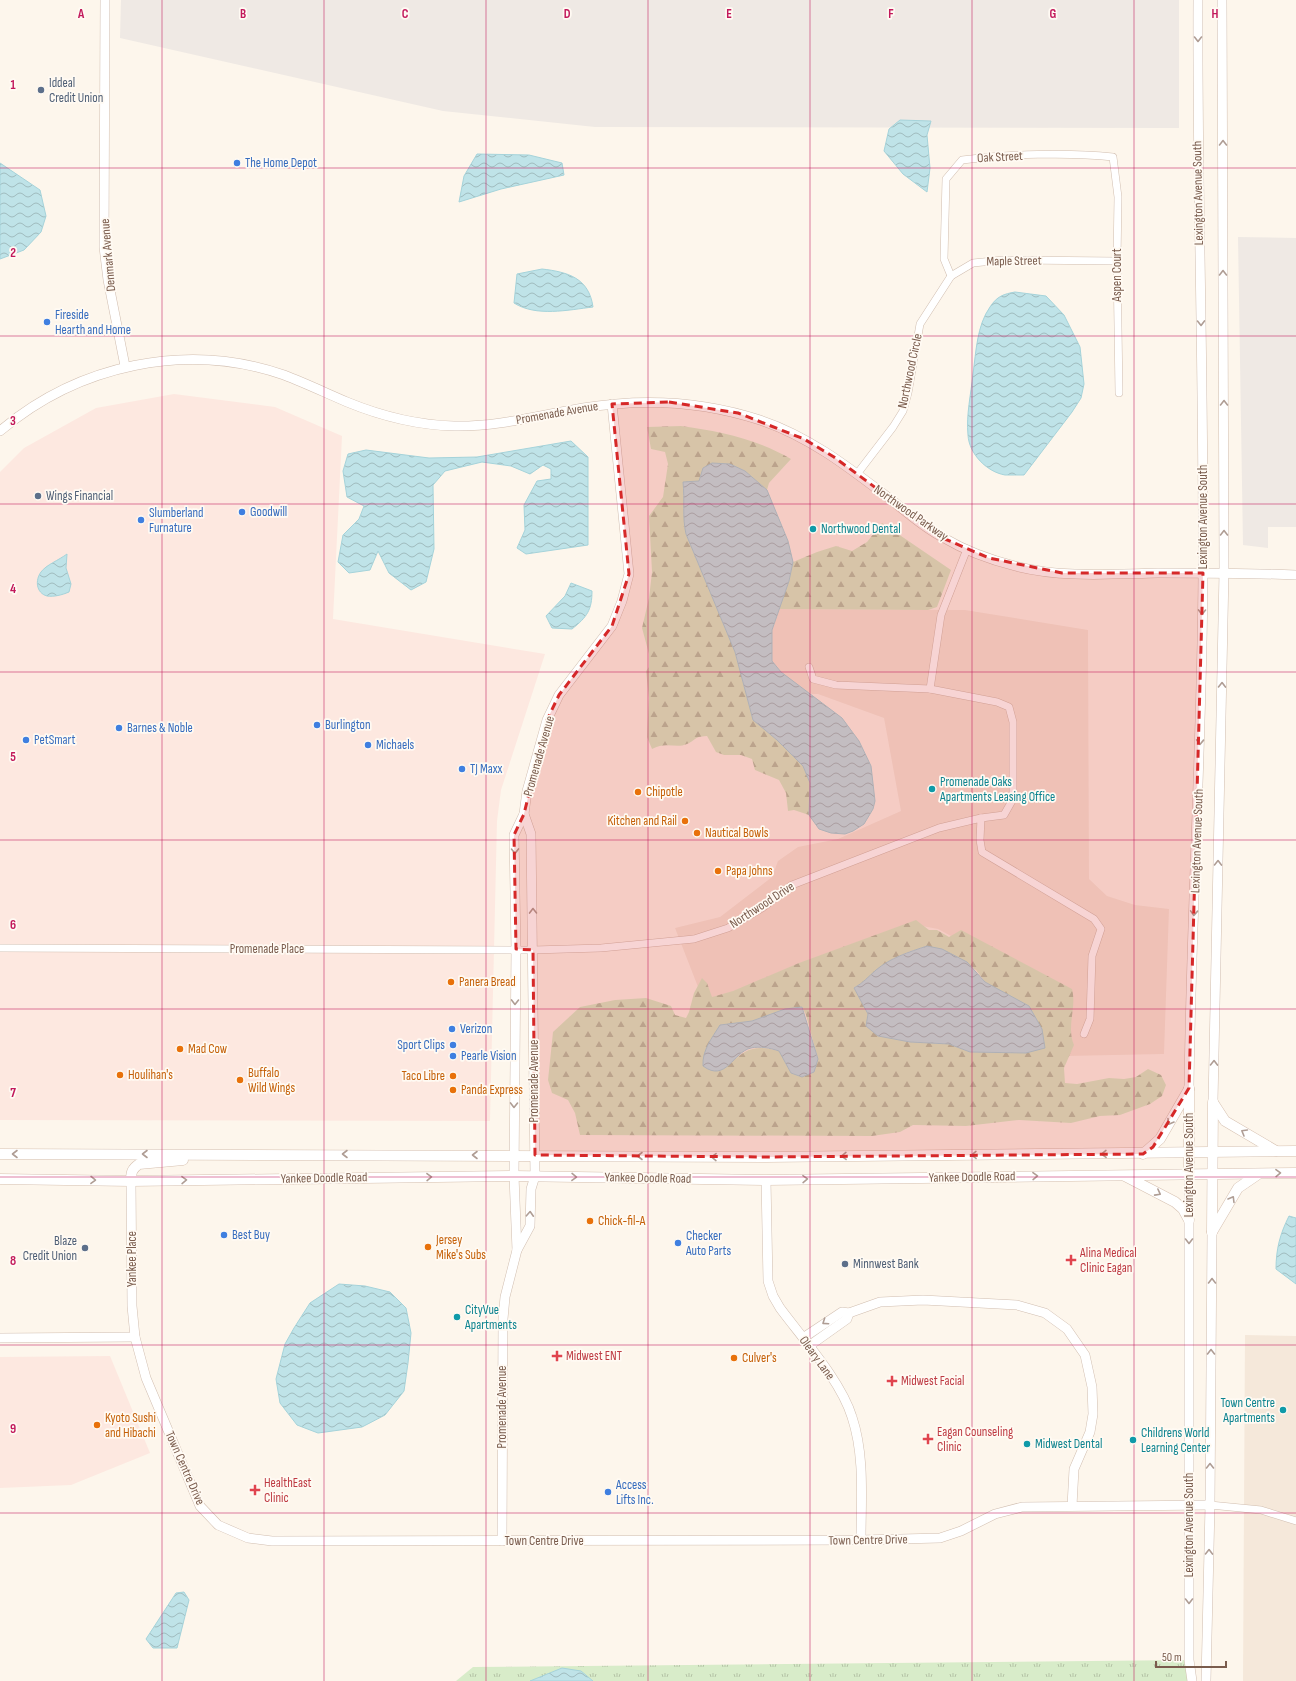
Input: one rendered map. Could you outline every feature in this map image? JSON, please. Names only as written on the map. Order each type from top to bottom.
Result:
[{"type":"main road","points":[[1143,1154],[1160,1139],[1189,1088]]},
{"type":"main road","name":"Lexington Avenue South","points":[[1189,1088],[1189,1174]]},
{"type":"main road","points":[[1214,1102],[1225,1121],[1277,1151]]},
{"type":"main road","name":"Lexington Avenue South","points":[[1212,1232],[1212,1153],[1214,1102]]},
{"type":"main road","name":"Yankee Doodle Road","points":[[0,1154],[766,1157],[1143,1154],[1296,1151]]},
{"type":"main road","points":[[131,1181],[131,1172],[134,1167],[139,1164],[245,1154]]},
{"type":"main road","points":[[1212,1232],[1238,1188],[1246,1180],[1259,1173]]},
{"type":"main road","name":"Yankee Doodle Road","points":[[0,1179],[131,1181],[535,1176],[766,1180],[1296,1173]]},
{"type":"main road","points":[[1124,1175],[1175,1202],[1183,1208],[1189,1220]]},
{"type":"street","name":"Denmark Avenue","points":[[105,0],[104,247],[108,280],[125,366]]},
{"type":"street","name":"Lexington Avenue South","points":[[1189,1088],[1190,1015],[1201,739],[1203,573],[1202,368],[1197,130],[1198,0]]},
{"type":"street","name":"Lexington Avenue South","points":[[1214,1102],[1224,572],[1222,0]]},
{"type":"street","name":"Oak Street","points":[[951,276],[944,259],[946,179],[962,160],[983,157],[1093,155],[1113,157]]},
{"type":"street","name":"Aspen Court","points":[[1113,157],[1118,197],[1117,261],[1119,393]]},
{"type":"street","name":"Maple Street","points":[[932,306],[951,276],[973,262],[1003,260],[1117,261]]},
{"type":"street","name":"Northwood Circle","points":[[857,474],[893,427],[902,411],[908,393],[920,324],[932,306]]},
{"type":"street","name":"Promenade Avenue","points":[[125,366],[168,360],[196,360],[226,362],[256,367],[308,384],[364,409],[407,421],[431,424],[475,426],[495,424],[584,407],[612,404],[628,574],[626,588],[612,626],[567,684],[552,707],[527,791],[524,814],[514,836],[516,949],[514,1176],[517,1250]]},
{"type":"street","points":[[0,431],[31,407],[52,395],[85,378],[125,366]]},
{"type":"street","name":"Northwood Parkway","points":[[612,404],[669,402],[704,406],[738,413],[772,425],[804,439],[834,457],[944,539],[996,560],[1047,572],[1071,574],[1224,572],[1296,575]]},
{"type":"street","points":[[809,667],[813,679],[836,684],[930,689],[941,615],[966,549]]},
{"type":"street","name":"Northwood Drive","points":[[533,950],[601,948],[694,939],[728,928],[762,908],[792,885],[939,828],[981,818],[1004,815],[1013,799],[1013,722],[1009,707],[997,702],[930,689]]},
{"type":"street","name":"Promenade Avenue","points":[[502,1541],[503,1319],[505,1297],[517,1250],[530,1226],[531,1189],[535,1176],[531,834],[524,814]]},
{"type":"street","points":[[981,818],[980,840],[982,852],[1094,919],[1101,929],[1092,956],[1090,1018],[1084,1034]]},
{"type":"street","name":"Promenade Place","points":[[0,948],[533,950]]},
{"type":"street","name":"Lexington Avenue South","points":[[1189,1174],[1189,1660],[1192,1681]]},
{"type":"street","name":"Oleary Lane","points":[[766,1180],[768,1281],[773,1296],[780,1308],[833,1378],[852,1416],[861,1457],[861,1540]]},
{"type":"street","name":"Yankee Place","points":[[131,1181],[132,1306],[135,1337]]},
{"type":"street","name":"Lexington Avenue South","points":[[1206,1681],[1210,1505],[1212,1232]]},
{"type":"street","points":[[803,1338],[842,1312],[849,1313],[880,1302],[916,1300],[1017,1305],[1045,1313],[1067,1330],[1085,1355],[1092,1387],[1093,1414],[1090,1432],[1074,1469],[1072,1506]]},
{"type":"street","points":[[809,1346],[847,1319],[849,1313]]},
{"type":"street","points":[[0,1338],[135,1337]]},
{"type":"street","name":"Town Centre Drive","points":[[135,1337],[146,1378],[200,1506],[218,1526],[248,1538],[272,1541],[861,1540],[940,1538],[961,1531],[995,1514],[1022,1507],[1210,1505]]},
{"type":"street","points":[[1210,1505],[1261,1510],[1296,1520]]},
{"type":"highlighted area","points":[[669,402],[738,413],[804,439],[834,457],[945,539],[989,558],[1062,573],[1203,573],[1189,1088],[1153,1147],[1143,1154],[766,1157],[535,1155],[533,950],[516,949],[514,835],[524,814],[547,720],[559,695],[612,626],[629,574],[612,404]]},
{"type":"shaded area","points":[[121,0],[1179,0],[1179,128],[595,127],[443,111],[120,38]]},
{"type":"shaded area","points":[[1238,237],[1296,238],[1296,527],[1268,527],[1268,548],[1243,545]]},
{"type":"shaded area","points":[[174,394],[275,407],[342,436],[333,619],[545,654],[501,790],[497,821],[490,1121],[0,1120],[0,472],[24,448],[96,408]]},
{"type":"shaded area","points":[[779,609],[965,610],[1088,630],[1089,879],[1107,896],[1135,905],[1169,909],[1164,1054],[1065,1056],[1066,998],[938,929],[922,926],[707,1010],[675,928],[720,917],[772,877],[778,861],[798,847],[838,839],[901,811],[884,718],[818,694],[812,694],[800,688],[781,672],[772,661],[772,630]]},
{"type":"shaded area","points":[[1245,1335],[1296,1336],[1296,1681],[1243,1681]]},
{"type":"shaded area","points":[[110,1356],[150,1453],[71,1485],[0,1488],[0,1357]]},
{"type":"green space","points":[[681,426],[709,430],[738,437],[765,446],[791,459],[769,483],[767,490],[745,471],[730,464],[703,468],[699,481],[683,483],[684,521],[686,534],[735,652],[753,720],[777,740],[803,766],[810,783],[809,815],[794,810],[788,811],[786,793],[779,780],[755,770],[752,759],[741,755],[724,755],[716,752],[707,736],[702,736],[690,743],[679,746],[666,745],[652,749],[647,737],[649,698],[646,671],[649,667],[649,654],[642,628],[649,598],[652,572],[649,516],[663,497],[668,464],[665,452],[651,449],[647,427]]},
{"type":"green space","points":[[882,523],[951,570],[937,607],[928,610],[779,609],[789,581],[793,562],[836,546],[852,551],[867,542]]},
{"type":"green space","points":[[916,920],[929,930],[937,930],[949,937],[961,930],[1072,989],[1073,1003],[1071,1031],[1074,1045],[1064,1068],[1065,1083],[1077,1084],[1109,1078],[1124,1079],[1136,1077],[1148,1069],[1161,1075],[1166,1085],[1162,1096],[1150,1104],[1120,1115],[1100,1116],[1071,1123],[1019,1120],[966,1126],[913,1125],[900,1132],[872,1136],[580,1135],[575,1113],[568,1100],[552,1093],[548,1080],[553,1032],[580,1007],[615,1000],[646,998],[671,1006],[675,1015],[686,1018],[694,993],[702,978],[707,983],[712,997],[733,991],[799,963]],"holes":[[[927,946],[976,970],[985,982],[1006,994],[1026,1053],[970,1052],[949,1044],[910,1042],[878,1036],[866,1026],[868,1014],[854,988],[894,959]],[[802,1007],[806,1015],[818,1059],[802,1077],[791,1073],[779,1051],[771,1049],[752,1049],[736,1058],[730,1064],[720,1025],[752,1021],[785,1009]]]},
{"type":"green space","points":[[1189,1660],[1189,1681],[456,1681],[473,1667]]},
{"type":"water","points":[[900,120],[931,121],[927,135],[930,168],[927,192],[903,174],[884,151],[889,129]]},
{"type":"water","points":[[477,154],[529,155],[562,163],[564,175],[501,189],[459,202],[464,176]]},
{"type":"water","points":[[0,163],[40,190],[46,216],[41,232],[24,250],[0,259]]},
{"type":"water","points":[[542,269],[560,272],[576,278],[587,289],[591,297],[593,307],[563,311],[542,311],[532,310],[514,303],[517,274]]},
{"type":"water","points":[[1015,292],[1046,296],[1064,315],[1080,347],[1084,384],[1081,398],[1072,412],[1024,475],[1005,475],[986,466],[975,455],[969,442],[968,420],[976,348],[982,322],[995,300],[1004,295]]},
{"type":"water","points":[[571,441],[588,457],[588,545],[526,554],[517,548],[525,530],[524,505],[537,481],[551,479],[551,469],[543,465],[530,474],[511,466],[482,462],[445,471],[433,485],[434,549],[426,582],[411,590],[389,573],[378,551],[370,570],[349,573],[338,562],[343,535],[359,519],[364,506],[347,497],[343,471],[348,454],[366,450],[429,458],[477,457]]},
{"type":"water","points":[[712,463],[730,464],[745,471],[767,490],[788,541],[793,562],[789,581],[772,630],[772,661],[781,672],[842,718],[859,741],[871,766],[875,801],[873,809],[864,824],[845,834],[831,833],[819,829],[809,815],[810,783],[803,766],[777,740],[753,720],[735,652],[686,534],[684,521],[683,482],[699,481],[703,468]]},
{"type":"water","points":[[67,554],[66,568],[71,584],[69,592],[55,596],[47,596],[43,594],[39,589],[37,582],[39,575],[46,567]]},
{"type":"water","points":[[571,583],[592,591],[592,598],[588,613],[572,629],[552,628],[546,616],[565,596]]},
{"type":"water","points":[[927,946],[942,949],[967,962],[985,982],[1029,1006],[1042,1029],[1045,1048],[1026,1053],[970,1052],[949,1044],[910,1042],[878,1036],[866,1026],[868,1014],[854,988],[887,962]]},
{"type":"water","points":[[802,1007],[818,1059],[814,1072],[802,1077],[791,1073],[779,1051],[761,1047],[754,1047],[745,1051],[724,1069],[718,1071],[711,1070],[703,1066],[706,1049],[720,1025],[752,1021],[785,1009]]},
{"type":"water","points":[[1289,1216],[1296,1218],[1296,1284],[1276,1269],[1279,1242]]},
{"type":"water","points":[[339,1284],[365,1286],[390,1292],[406,1308],[411,1333],[408,1363],[404,1391],[385,1415],[362,1427],[318,1433],[297,1425],[280,1403],[276,1379],[285,1344],[310,1303]]},
{"type":"water","points":[[184,1592],[189,1600],[177,1648],[153,1648],[146,1639],[176,1593]]},
{"type":"water","points":[[562,1668],[581,1671],[593,1681],[530,1681]]},
{"type":"place","name":"Iddeal Credit Union","points":[[41,90]]},
{"type":"place","name":"The Home Depot","points":[[237,163]]},
{"type":"place","name":"Fireside Hearth and Home","points":[[47,322]]},
{"type":"place","name":"Wings Financial","points":[[38,496]]},
{"type":"place","name":"Goodwill","points":[[242,512]]},
{"type":"place","name":"Slumberland Furnature","points":[[141,520]]},
{"type":"place","name":"Northwood Dental","points":[[813,529]]},
{"type":"place","name":"Burlington","points":[[317,725]]},
{"type":"place","name":"Barnes & Noble","points":[[119,728]]},
{"type":"place","name":"PetSmart","points":[[26,740]]},
{"type":"place","name":"Michaels","points":[[368,745]]},
{"type":"place","name":"TJ Maxx","points":[[462,769]]},
{"type":"place","name":"Promenade Oaks Apartments Leasing Office","points":[[932,789]]},
{"type":"place","name":"Chipotle","points":[[638,792]]},
{"type":"place","name":"Kitchen and Rail","points":[[685,821]]},
{"type":"place","name":"Nautical Bowls","points":[[697,833]]},
{"type":"place","name":"Papa Johns","points":[[718,871]]},
{"type":"place","name":"Panera Bread","points":[[451,982]]},
{"type":"place","name":"Verizon","points":[[452,1029]]},
{"type":"place","name":"Sport Clips","points":[[453,1045]]},
{"type":"place","name":"Mad Cow","points":[[180,1049]]},
{"type":"place","name":"Pearle Vision","points":[[453,1056]]},
{"type":"place","name":"Houlihan's","points":[[120,1075]]},
{"type":"place","name":"Taco Libre","points":[[453,1076]]},
{"type":"place","name":"Buffalo Wild Wings","points":[[240,1080]]},
{"type":"place","name":"Panda Express","points":[[453,1090]]},
{"type":"place","name":"Chick-fil-A","points":[[590,1221]]},
{"type":"place","name":"Best Buy","points":[[224,1235]]},
{"type":"place","name":"Checker Auto Parts","points":[[678,1243]]},
{"type":"place","name":"Jersey Mike's Subs","points":[[428,1247]]},
{"type":"place","name":"Blaze Credit Union","points":[[85,1248]]},
{"type":"place","name":"Alina Medical Clinic Eagan","points":[[1071,1260]]},
{"type":"place","name":"Minnwest Bank","points":[[845,1264]]},
{"type":"place","name":"CityVue Apartments","points":[[457,1317]]},
{"type":"place","name":"Midwest ENT","points":[[557,1356]]},
{"type":"place","name":"Culver's","points":[[734,1358]]},
{"type":"place","name":"Midwest Facial","points":[[892,1381]]},
{"type":"place","name":"Town Centre Apartments","points":[[1283,1410]]},
{"type":"place","name":"Kyoto Sushi and Hibachi","points":[[97,1425]]},
{"type":"place","name":"Eagan Counseling Clinic","points":[[928,1439]]},
{"type":"place","name":"Childrens World Learning Center","points":[[1133,1440]]},
{"type":"place","name":"Midwest Dental","points":[[1027,1444]]},
{"type":"place","name":"HealthEast Clinic","points":[[255,1490]]},
{"type":"place","name":"Access Lifts Inc.","points":[[608,1492]]}]
